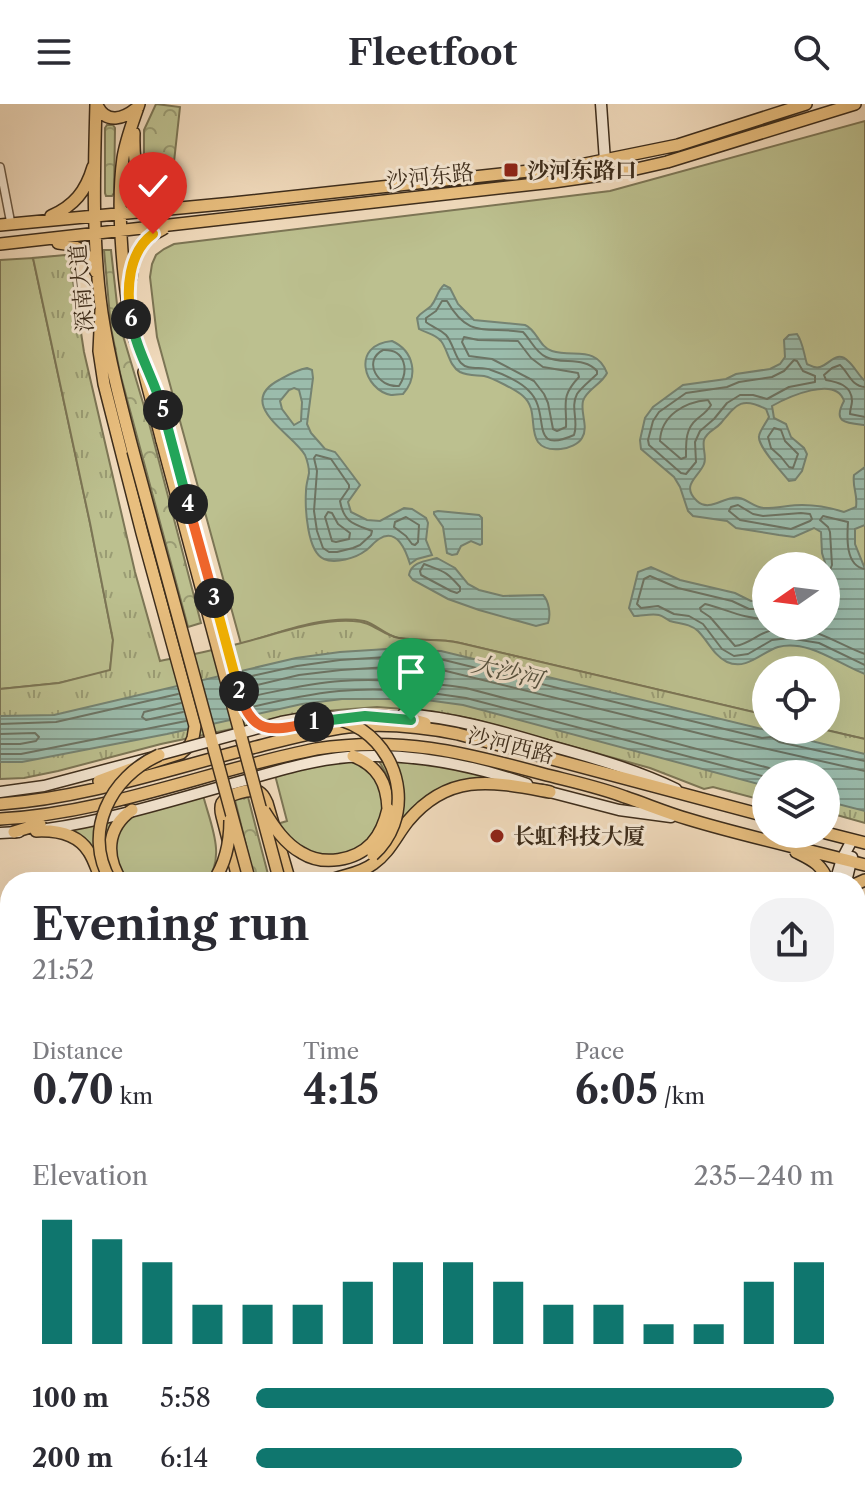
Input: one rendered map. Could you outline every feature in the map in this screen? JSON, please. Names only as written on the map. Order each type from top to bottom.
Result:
[{"type":"main road","points":[[96,104],[101,113],[111,118],[122,117],[137,109]]},
{"type":"main road","name":"深南大道","points":[[96,104],[96,234],[101,310],[109,353],[247,872]]},
{"type":"main road","points":[[601,104],[608,174]]},
{"type":"main road","name":"沙河东路","points":[[6,224],[233,203],[605,161],[678,145],[806,104]]},
{"type":"main road","name":"沙河东路","points":[[0,244],[608,174],[685,157],[855,104]]},
{"type":"main road","points":[[137,109],[134,161],[139,180],[156,200],[176,207]]},
{"type":"main road","name":"深南大道","points":[[137,109],[123,156],[122,231],[133,333],[277,872]]},
{"type":"main road","points":[[36,221],[59,213],[74,202],[85,187],[95,160]]},
{"type":"main road","points":[[129,307],[132,266],[141,244],[153,234],[182,224]]},
{"type":"main road","points":[[34,241],[76,246],[90,261],[99,279]]},
{"type":"main road","points":[[61,796],[186,750],[195,726],[104,384],[98,341],[101,310]]},
{"type":"main road","points":[[133,333],[158,395],[240,697],[248,716],[255,723],[284,729],[324,720],[365,716],[411,720],[444,731]]},
{"type":"main road","points":[[0,792],[44,786],[281,722],[320,715],[382,713],[452,720],[638,772],[692,796]]},
{"type":"main road","points":[[320,715],[343,720],[361,729],[379,746],[391,764],[399,789],[397,814],[386,841],[361,863],[334,872]]},
{"type":"main road","name":"沙河西路","points":[[0,804],[61,796],[290,738],[351,727],[385,726],[444,731],[752,812]]},
{"type":"main road","name":"沙河西路","points":[[0,819],[34,817],[97,806],[297,753],[343,745],[395,744],[438,748],[480,757],[622,795],[685,818],[752,837]]},
{"type":"main road","points":[[106,872],[100,846],[107,804],[130,773],[159,755]]},
{"type":"main road","points":[[254,786],[269,819],[284,839],[301,853],[318,860],[344,858],[366,848],[382,827],[388,809],[386,790],[379,774],[353,756]]},
{"type":"main road","points":[[36,831],[132,810],[293,766],[353,756],[401,756],[449,763],[619,810],[685,818]]},
{"type":"main road","points":[[358,872],[373,864],[393,844],[417,810],[449,790],[488,782],[550,792]]},
{"type":"main road","points":[[236,872],[221,806],[229,796],[253,790],[261,793],[267,803],[287,872]]},
{"type":"main road","points":[[220,872],[227,851],[230,823],[227,791]]},
{"type":"main road","points":[[14,832],[97,806]]},
{"type":"main road","points":[[117,872],[111,859],[110,841],[119,821],[132,810]]},
{"type":"main road","points":[[0,833],[60,832],[78,841],[89,852],[98,872]]},
{"type":"main road","points":[[840,837],[865,843]]},
{"type":"main road","points":[[846,872],[852,840]]},
{"type":"main road","points":[[787,848],[815,861],[824,872]]},
{"type":"main road","name":"沙河西路","points":[[794,848],[865,865]]},
{"type":"main road","points":[[840,872],[847,860]]},
{"type":"street","points":[[0,167],[6,224]]},
{"type":"green space","points":[[156,104],[180,107],[174,162],[177,186],[156,186],[147,177],[144,130]]},
{"type":"green space","points":[[865,121],[865,739],[840,733],[840,656],[752,656],[752,712],[460,643],[398,638],[364,621],[318,622],[241,644],[157,337],[150,277],[152,264],[156,255],[174,244],[610,191]]},
{"type":"green space","points":[[107,125],[115,128],[112,196],[105,193]]},
{"type":"green space","points":[[104,250],[111,250],[119,322],[201,623],[188,627],[120,373],[111,328]]},
{"type":"green space","points":[[65,255],[70,261],[84,352],[135,572],[160,661],[224,648],[298,627],[339,621],[366,623],[399,638],[460,643],[752,712],[752,744],[840,744],[840,733],[865,739],[865,823],[840,816],[840,760],[752,760],[752,797],[713,787],[704,789],[650,768],[473,719],[431,711],[377,707],[312,712],[161,744],[58,771],[0,779],[0,689],[59,683],[110,670],[113,640],[33,258]]},
{"type":"green space","points":[[33,258],[113,640],[110,671],[59,683],[0,689],[0,260]]},
{"type":"green space","points":[[377,758],[396,758],[500,777],[464,781],[436,791],[412,809],[387,835],[394,816],[394,800],[388,778]]},
{"type":"green space","points":[[345,761],[357,762],[378,777],[384,804],[381,817],[369,840],[352,853],[319,857],[298,845],[277,824],[287,821],[275,775]]},
{"type":"green space","points":[[203,795],[215,840],[212,872],[123,872],[115,849],[119,831],[132,815]]},
{"type":"green space","points":[[248,797],[267,872],[253,872],[235,800]]},
{"type":"green space","points":[[113,818],[109,830],[111,872],[66,830]]},
{"type":"water","points":[[444,285],[450,288],[458,304],[474,320],[525,325],[548,349],[584,354],[602,364],[607,373],[583,401],[585,429],[578,442],[561,449],[542,446],[535,437],[530,407],[523,396],[488,377],[460,372],[453,366],[441,341],[419,329],[417,318],[431,306]]},
{"type":"water","points":[[797,334],[807,364],[813,367],[818,368],[840,357],[850,363],[865,381],[865,425],[852,424],[840,418],[844,401],[839,393],[832,390],[811,390],[772,406],[774,418],[786,424],[791,437],[807,454],[802,471],[795,480],[789,481],[759,440],[769,417],[766,409],[751,403],[740,404],[705,437],[705,461],[690,490],[697,501],[705,505],[737,498],[760,507],[807,505],[844,512],[856,507],[854,475],[865,467],[865,525],[855,529],[855,544],[865,569],[865,674],[840,662],[840,656],[827,656],[812,649],[789,645],[761,656],[752,656],[752,660],[747,663],[734,664],[718,656],[691,626],[656,614],[634,616],[629,608],[638,572],[651,567],[680,580],[735,593],[752,601],[752,640],[840,640],[840,552],[822,552],[821,532],[814,528],[794,537],[736,528],[727,521],[693,516],[674,477],[641,449],[645,418],[653,407],[683,385],[726,379],[780,364],[785,357],[784,340],[789,335]]},
{"type":"water","points":[[392,341],[405,351],[412,364],[411,380],[403,394],[391,395],[382,391],[368,377],[366,368],[370,350]]},
{"type":"water","points":[[307,368],[312,370],[313,378],[307,424],[311,433],[325,449],[335,452],[360,485],[348,502],[351,512],[367,520],[380,521],[404,508],[412,509],[426,518],[426,540],[432,555],[410,564],[400,542],[385,536],[361,554],[345,560],[334,561],[318,555],[307,518],[309,473],[306,457],[271,419],[262,399],[267,389],[279,380]],"holes":[[[289,390],[299,390],[301,421],[294,425],[280,401]]]},
{"type":"water","points":[[438,511],[479,515],[482,518],[482,544],[471,541],[461,546],[457,554],[447,553],[443,527],[434,514]]},
{"type":"water","points":[[437,558],[455,568],[468,584],[479,590],[503,596],[543,595],[549,608],[548,623],[536,626],[479,610],[448,599],[409,575],[416,565]]},
{"type":"water","name":"大沙河","points":[[387,649],[441,651],[752,727],[752,744],[824,744],[865,754],[865,811],[840,805],[840,760],[752,760],[752,782],[463,705],[419,699],[342,699],[302,704],[22,762],[0,762],[0,716],[54,715],[296,658]]},
{"type":"place","name":"沙河东路口","points":[[511,170]]},
{"type":"place","name":"长虹科技大厦","points":[[497,836]]},
{"type":"route","points":[[153,234],[141,244],[132,266],[129,307],[133,333],[158,395],[240,697],[248,716],[261,726],[277,729],[365,716],[411,720]]}]
